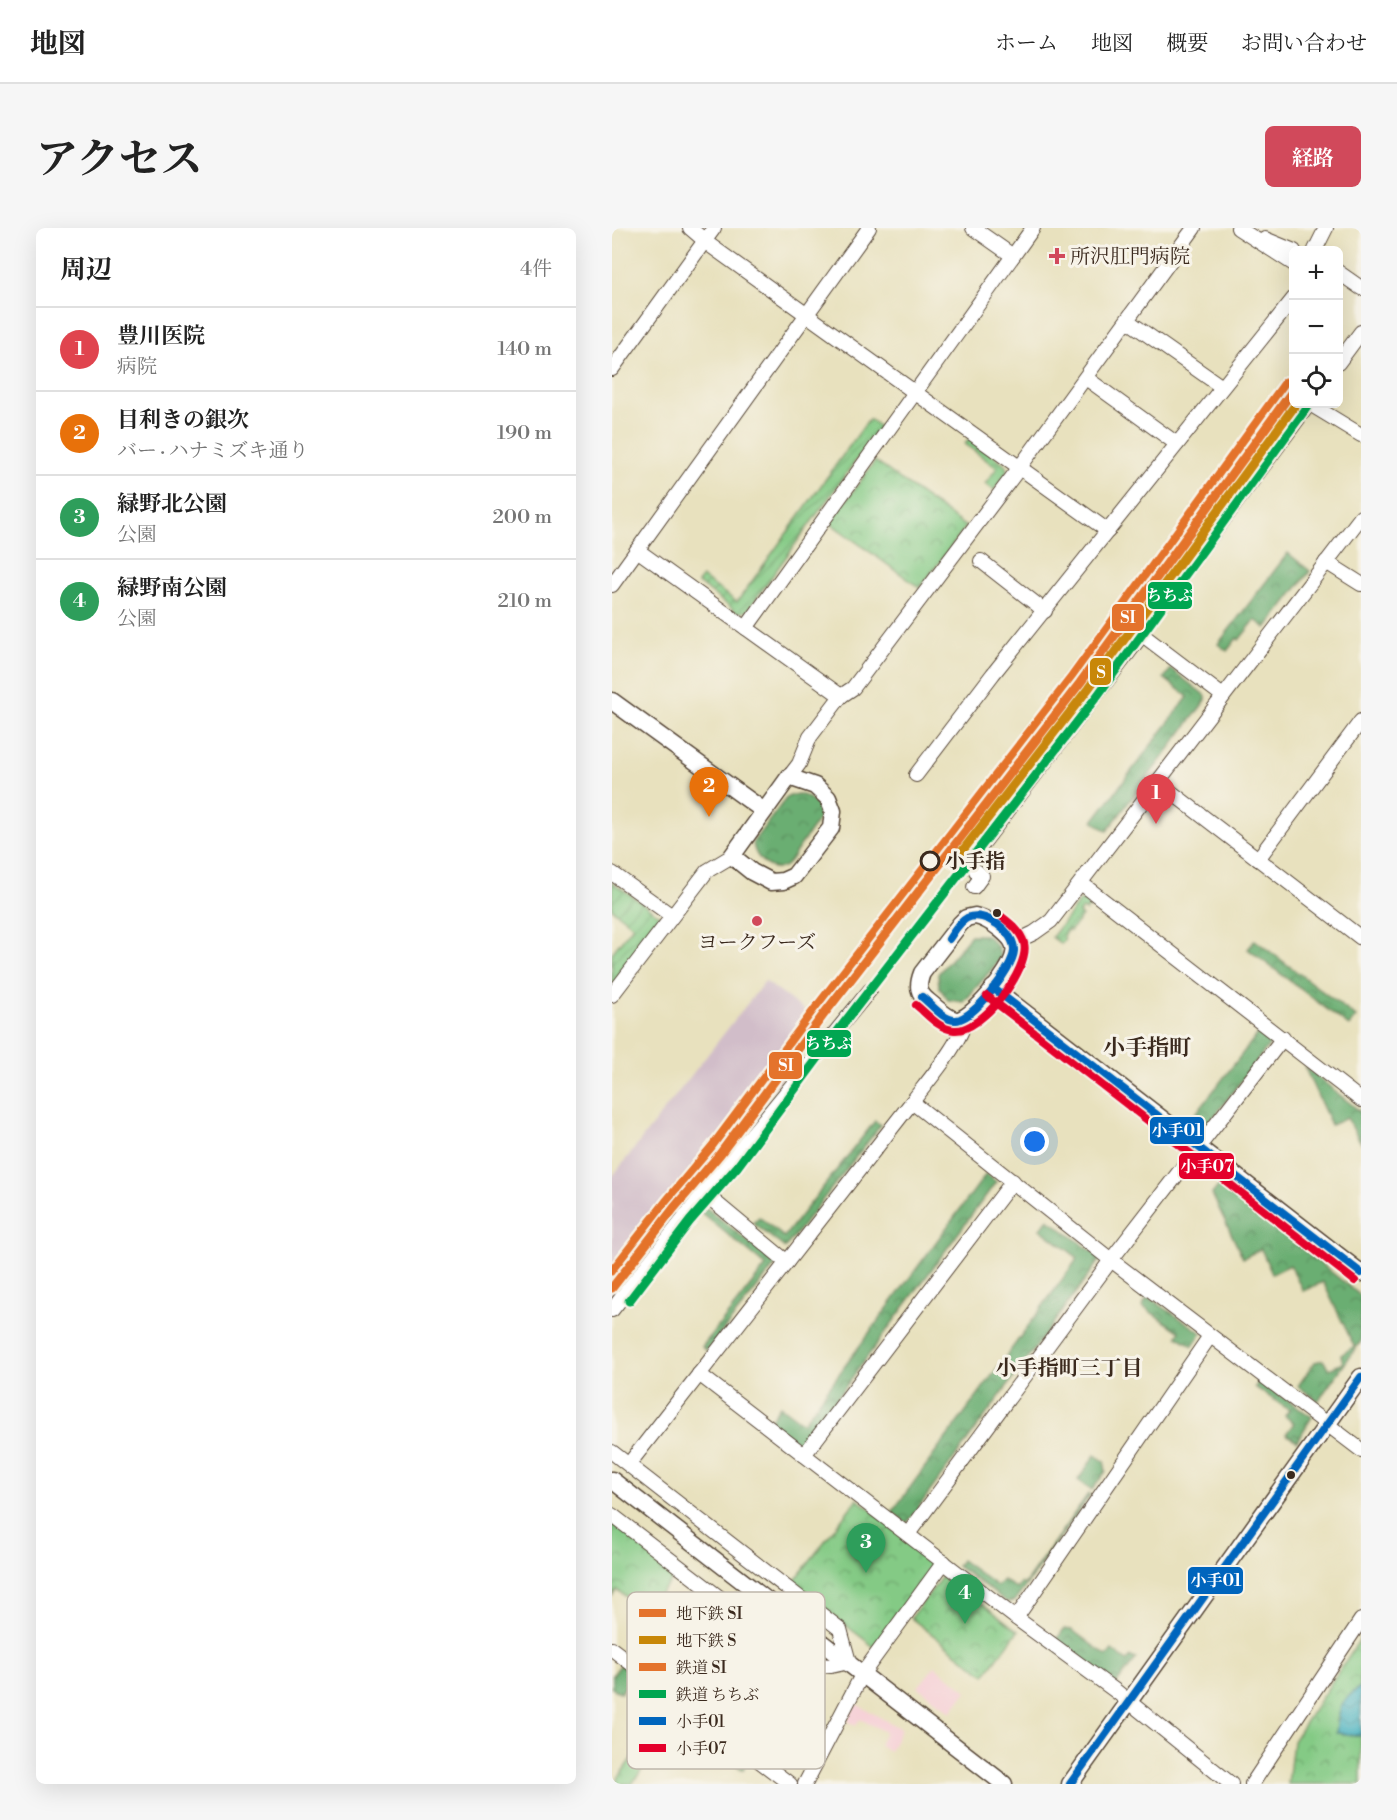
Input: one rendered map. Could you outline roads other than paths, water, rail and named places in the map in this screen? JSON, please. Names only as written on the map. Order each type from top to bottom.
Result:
[{"type":"street","points":[[690,228],[1108,531]]},
{"type":"street","points":[[612,369],[714,228]]},
{"type":"street","points":[[612,585],[869,228]]},
{"type":"street","points":[[973,228],[1013,256]]},
{"type":"street","points":[[746,628],[1033,228]]},
{"type":"street","points":[[612,995],[707,871],[732,856],[799,764],[810,736],[841,696],[853,688],[1086,378],[1194,228]]},
{"type":"street","points":[[1239,228],[1289,249]]},
{"type":"street","points":[[1239,228],[1289,261]]},
{"type":"street","points":[[1317,246],[1326,228]]},
{"type":"street","points":[[1343,275],[1361,288]]},
{"type":"street","points":[[916,775],[993,674],[1291,300]]},
{"type":"street","points":[[1128,321],[1222,387]]},
{"type":"street","points":[[1343,356],[1361,332]]},
{"type":"street","points":[[1086,378],[1177,444]]},
{"type":"street","points":[[974,855],[1142,635],[1140,633],[1306,408]]},
{"type":"street","points":[[1316,408],[1361,435]]},
{"type":"street","points":[[1013,944],[1051,921],[1082,883],[1361,517]]},
{"type":"street","points":[[637,550],[841,696]]},
{"type":"street","points":[[981,561],[1045,611]]},
{"type":"street","points":[[1326,562],[1361,584]]},
{"type":"street","points":[[1142,635],[1223,696]]},
{"type":"street","points":[[612,702],[764,812]]},
{"type":"street","points":[[1258,859],[1361,722]]},
{"type":"street","points":[[732,856],[752,872],[771,882],[783,881],[794,876],[831,828],[833,811],[828,798],[815,786],[789,777]]},
{"type":"street","points":[[1158,782],[1258,859],[1358,930]]},
{"type":"street","points":[[974,886],[982,876],[976,871]]},
{"type":"street","points":[[612,873],[672,916]]},
{"type":"street","points":[[1082,883],[1361,1100]]},
{"type":"street","points":[[975,916],[990,921],[1009,936],[1013,944],[1015,953],[1010,966],[974,1012],[966,1018],[956,1020],[947,1016],[922,997],[919,992],[919,980],[922,974],[966,918],[975,916]]},
{"type":"street","points":[[993,988],[1361,1273]]},
{"type":"street","points":[[612,1310],[704,1193],[870,990]]},
{"type":"street","points":[[629,1464],[912,1102],[964,1029],[966,1018]]},
{"type":"street","points":[[908,1534],[1111,1260],[1283,1038]]},
{"type":"street","points":[[912,1102],[1111,1260],[1361,1450]]},
{"type":"street","points":[[804,1455],[1013,1181]]},
{"type":"street","points":[[704,1193],[787,1262]]},
{"type":"street","points":[[1016,1618],[1210,1336]]},
{"type":"street","points":[[699,1374],[1129,1702],[1231,1784]]},
{"type":"street","points":[[1070,1784],[1361,1377]]},
{"type":"street","points":[[612,1452],[793,1592]]},
{"type":"street","points":[[612,1480],[758,1592]]},
{"type":"street","points":[[612,1515],[712,1592]]},
{"type":"street","points":[[825,1745],[862,1674],[944,1562]]},
{"type":"street","points":[[825,1617],[840,1629],[849,1662]]},
{"type":"street","points":[[1252,1784],[1361,1620]]},
{"type":"street","points":[[825,1644],[1004,1784]]},
{"type":"street","points":[[613,1652],[627,1662]]},
{"type":"street","points":[[825,1666],[849,1662]]},
{"type":"street","points":[[770,1769],[790,1784]]},
{"type":"street","points":[[805,1784],[813,1769]]},
{"type":"water","points":[[1361,1687],[1361,1736],[1336,1733],[1341,1706],[1348,1696]]},
{"type":"tunnel","points":[[974,855],[967,865],[976,871]]},
{"type":"metro line","name":"SI","points":[[612,1288],[674,1208],[720,1154],[824,1014],[1080,683],[1289,396]]},
{"type":"metro line","name":"S","points":[[953,863],[1088,689],[1293,408]]},
{"type":"rail line","name":"SI","points":[[612,1271],[712,1147],[816,1008],[1072,677],[1286,382]]},
{"type":"rail line","name":"ちちぶ","points":[[629,1301],[690,1221],[737,1167],[841,1027],[1097,696],[1306,408]]},
{"type":"place","name":"所沢肛門病院","points":[[1057,256]]},
{"type":"place","name":"目利きの銀次","points":[[709,817]]},
{"type":"place","name":"豊川医院","points":[[1156,824]]},
{"type":"place","name":"小手指","points":[[930,861]]},
{"type":"place","name":"ヨークフーズ","points":[[757,921]]},
{"type":"place","name":"緑野北公園","points":[[866,1573]]},
{"type":"place","name":"緑野南公園","points":[[965,1624]]},
{"type":"district","name":"小手指町","points":[[1147,1047]]},
{"type":"district","name":"小手指町三丁目","points":[[1069,1368]]}]
